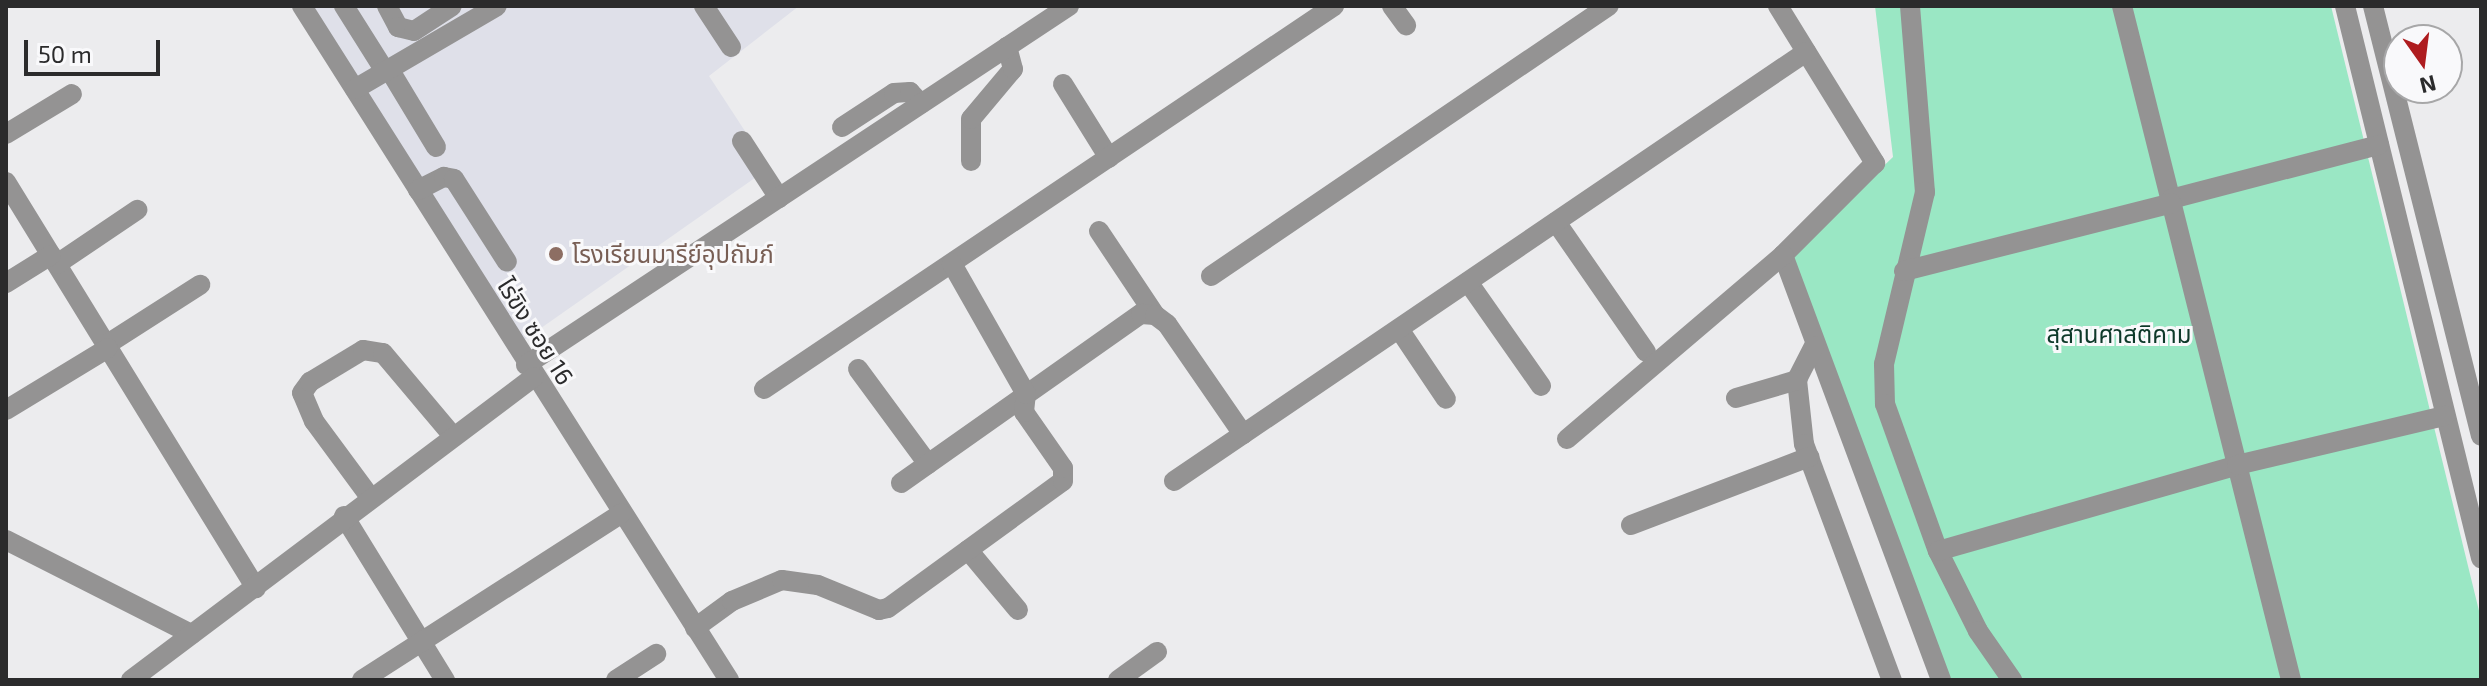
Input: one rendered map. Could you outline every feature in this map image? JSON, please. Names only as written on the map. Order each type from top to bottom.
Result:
[{"type":"street","name":"ไร่ขิง ซอย 16","points":[[302,6],[530,371],[729,680]]},
{"type":"street","points":[[344,6],[436,147]]},
{"type":"street","points":[[387,6],[398,27],[414,31],[452,6]]},
{"type":"street","points":[[355,89],[497,6]]},
{"type":"street","points":[[704,6],[731,47]]},
{"type":"street","points":[[131,680],[453,436],[530,371],[779,198],[1069,6]]},
{"type":"street","points":[[764,389],[1334,6]]},
{"type":"street","points":[[1392,6],[1406,25]]},
{"type":"street","points":[[1211,276],[1609,6]]},
{"type":"street","points":[[1567,439],[1783,255],[1875,163],[1778,6]]},
{"type":"street","points":[[1910,6],[1925,192],[1884,364],[1885,404],[1938,551],[1978,631],[2012,680]]},
{"type":"street","points":[[2122,6],[2291,680]]},
{"type":"street","points":[[2345,6],[2481,558]]},
{"type":"street","points":[[2373,6],[2481,436]]},
{"type":"street","points":[[971,161],[971,119],[1013,69],[1007,47]]},
{"type":"street","points":[[1174,481],[1806,52]]},
{"type":"street","points":[[1063,84],[1109,158]]},
{"type":"street","points":[[842,127],[894,93],[910,92],[921,104]]},
{"type":"street","points":[[6,134],[72,94]]},
{"type":"street","points":[[742,141],[779,198]]},
{"type":"street","points":[[1904,271],[2380,149],[2408,146]]},
{"type":"street","points":[[418,190],[444,177],[454,179],[507,262]]},
{"type":"street","points":[[6,182],[256,588]]},
{"type":"street","points":[[6,283],[54,260],[137,210]]},
{"type":"street","points":[[1556,222],[1646,352]]},
{"type":"street","points":[[1099,231],[1155,315],[1243,434]]},
{"type":"street","points":[[1783,255],[1814,346],[1941,680]]},
{"type":"street","points":[[695,628],[732,601],[788,580],[883,610],[1067,475],[1024,412],[1026,394],[952,264]]},
{"type":"street","points":[[1468,282],[1541,386]]},
{"type":"street","points":[[6,410],[200,285]]},
{"type":"street","points":[[901,483],[1141,314],[1155,315]]},
{"type":"street","points":[[1399,329],[1446,399]]},
{"type":"street","points":[[1814,346],[1797,380],[1796,410],[1809,457],[1892,680]]},
{"type":"street","points":[[370,497],[314,421],[302,393],[310,382],[363,350],[383,353],[453,436]]},
{"type":"street","points":[[858,369],[928,464]]},
{"type":"street","points":[[2437,382],[2465,374]]},
{"type":"street","points":[[1736,398],[1797,380]]},
{"type":"street","points":[[1938,551],[2237,465],[2445,416]]},
{"type":"street","points":[[1631,525],[1809,457]]},
{"type":"street","points":[[362,680],[621,514]]},
{"type":"street","points":[[344,516],[445,680]]},
{"type":"street","points":[[6,540],[191,634]]},
{"type":"street","points":[[968,550],[1018,610]]},
{"type":"street","points":[[1118,680],[1157,652]]},
{"type":"street","points":[[616,680],[656,654]]},
{"type":"shaded area","name":"โรงเรียนมารีย์อุปถัมภ์","points":[[306,6],[799,6],[709,76],[769,168],[524,340]]},
{"type":"green space","name":"สุสานศาสติคาม","points":[[1875,6],[2331,6],[2481,619],[2481,680],[1947,680],[1791,275],[1794,252],[1893,157]]},
{"type":"place","name":"โรงเรียนมารีย์อุปถัมภ์","points":[[556,254]]}]
